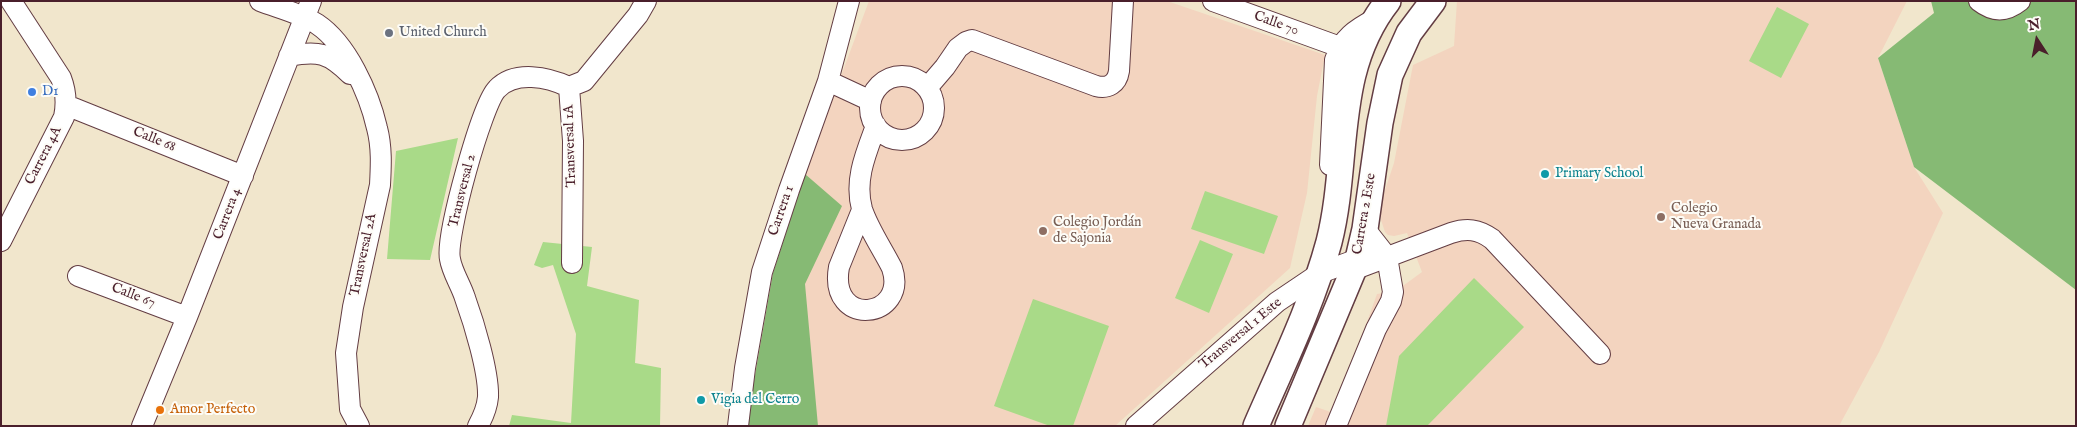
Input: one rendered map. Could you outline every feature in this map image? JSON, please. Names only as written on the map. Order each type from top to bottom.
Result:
[{"type":"main road","name":"Carrera 2 Este","points":[[1288,426],[1356,265],[1365,229],[1381,114],[1390,75],[1409,33],[1433,1]]},
{"type":"main road","points":[[1256,426],[1320,273],[1335,215],[1352,73],[1361,45],[1382,10]]},
{"type":"street","name":"Carrera 4A","points":[[1,241],[64,117],[66,105],[65,88],[55,68],[11,1]]},
{"type":"street","name":"Transversal 2A","points":[[260,1],[308,9],[334,39],[348,59],[372,108],[378,129],[381,165],[380,185],[353,307],[346,353],[350,409],[359,426]]},
{"type":"street","name":"Transversal 1A","points":[[572,263],[573,141],[568,87],[584,81],[638,15],[646,1]]},
{"type":"street","name":"Carrera 1","points":[[738,426],[745,368],[762,272],[828,81],[849,1]]},
{"type":"street","points":[[927,88],[958,48],[972,40],[1096,86],[1107,87],[1113,84],[1120,71],[1122,1]]},
{"type":"street","name":"Calle 70","points":[[1213,1],[1340,47]]},
{"type":"street","points":[[1979,1],[1989,9],[2000,10],[2013,7],[2020,1]]},
{"type":"street","name":"Carrera 4","points":[[142,426],[188,317],[288,56],[308,9]]},
{"type":"street","points":[[1335,215],[1329,186],[1335,60],[1340,47],[1349,34],[1382,10]]},
{"type":"street","name":"Transversal 2A","points":[[288,56],[317,52],[328,56],[338,62],[362,86]]},
{"type":"street","name":"Transversal 2","points":[[478,426],[484,415],[488,398],[486,376],[465,297],[449,258],[455,213],[486,110],[497,89],[508,81],[529,76],[554,80],[568,87]]},
{"type":"street","points":[[895,77],[913,78],[927,88],[934,104],[934,112],[927,127],[921,133],[914,137],[897,139],[882,133],[876,126],[870,113],[871,101],[879,85],[895,77]]},
{"type":"street","points":[[828,81],[871,101]]},
{"type":"street","name":"Calle 68","points":[[66,105],[242,176]]},
{"type":"street","points":[[862,210],[861,172],[876,126]]},
{"type":"street","points":[[1336,426],[1376,329],[1391,300],[1392,280],[1387,257],[1365,229]]},
{"type":"street","name":"Transversal 1 Este","points":[[1136,426],[1258,318],[1320,273],[1387,257],[1462,229],[1479,231],[1492,239],[1600,354]]},
{"type":"street","name":"Calle 67","points":[[78,276],[188,317]]},
{"type":"shaded area","name":"Colegio Jordán de Sajonia","points":[[869,1],[1167,1],[1325,55],[1317,96],[1307,193],[1290,268],[1115,426],[746,426],[773,273],[813,151]]},
{"type":"shaded area","name":"Colegio Nueva Granada","points":[[1457,1],[1907,1],[1878,58],[1914,167],[1943,213],[1879,352],[1839,426],[1308,426],[1316,407],[1334,413],[1377,294],[1396,291],[1422,272],[1407,233],[1394,236],[1388,235],[1385,232],[1381,220],[1381,202],[1394,163],[1413,65],[1454,46]]},
{"type":"green space","points":[[1931,1],[2076,1],[2076,290],[1914,167],[1878,58],[1934,13]]},
{"type":"green space","points":[[1777,7],[1809,24],[1781,78],[1749,61]]},
{"type":"green space","points":[[458,138],[430,260],[387,259],[396,151]]},
{"type":"green space","points":[[805,174],[842,206],[805,284],[818,426],[746,426],[773,273]]},
{"type":"green space","points":[[1205,191],[1278,216],[1264,254],[1191,229]]},
{"type":"green space","points":[[1200,240],[1233,254],[1209,313],[1175,298]]},
{"type":"green space","points":[[543,242],[592,247],[587,286],[639,300],[635,363],[661,368],[660,426],[509,426],[512,415],[571,423],[576,334],[553,265],[542,268],[534,265]]},
{"type":"green space","points":[[1474,278],[1524,327],[1427,426],[1386,426],[1399,356]]},
{"type":"green space","points":[[1033,299],[1109,326],[1073,426],[1050,426],[994,406]]},
{"type":"place","name":"United Church","points":[[389,33]]},
{"type":"place","name":"D1","points":[[32,92]]},
{"type":"place","name":"Primary School","points":[[1545,174]]},
{"type":"place","name":"Colegio Nueva Granada","points":[[1661,217]]},
{"type":"place","name":"Colegio Jordán de Sajonia","points":[[1043,231]]},
{"type":"place","name":"Vigia del Cerro","points":[[701,400]]},
{"type":"place","name":"Amor Perfecto","points":[[160,410]]}]
